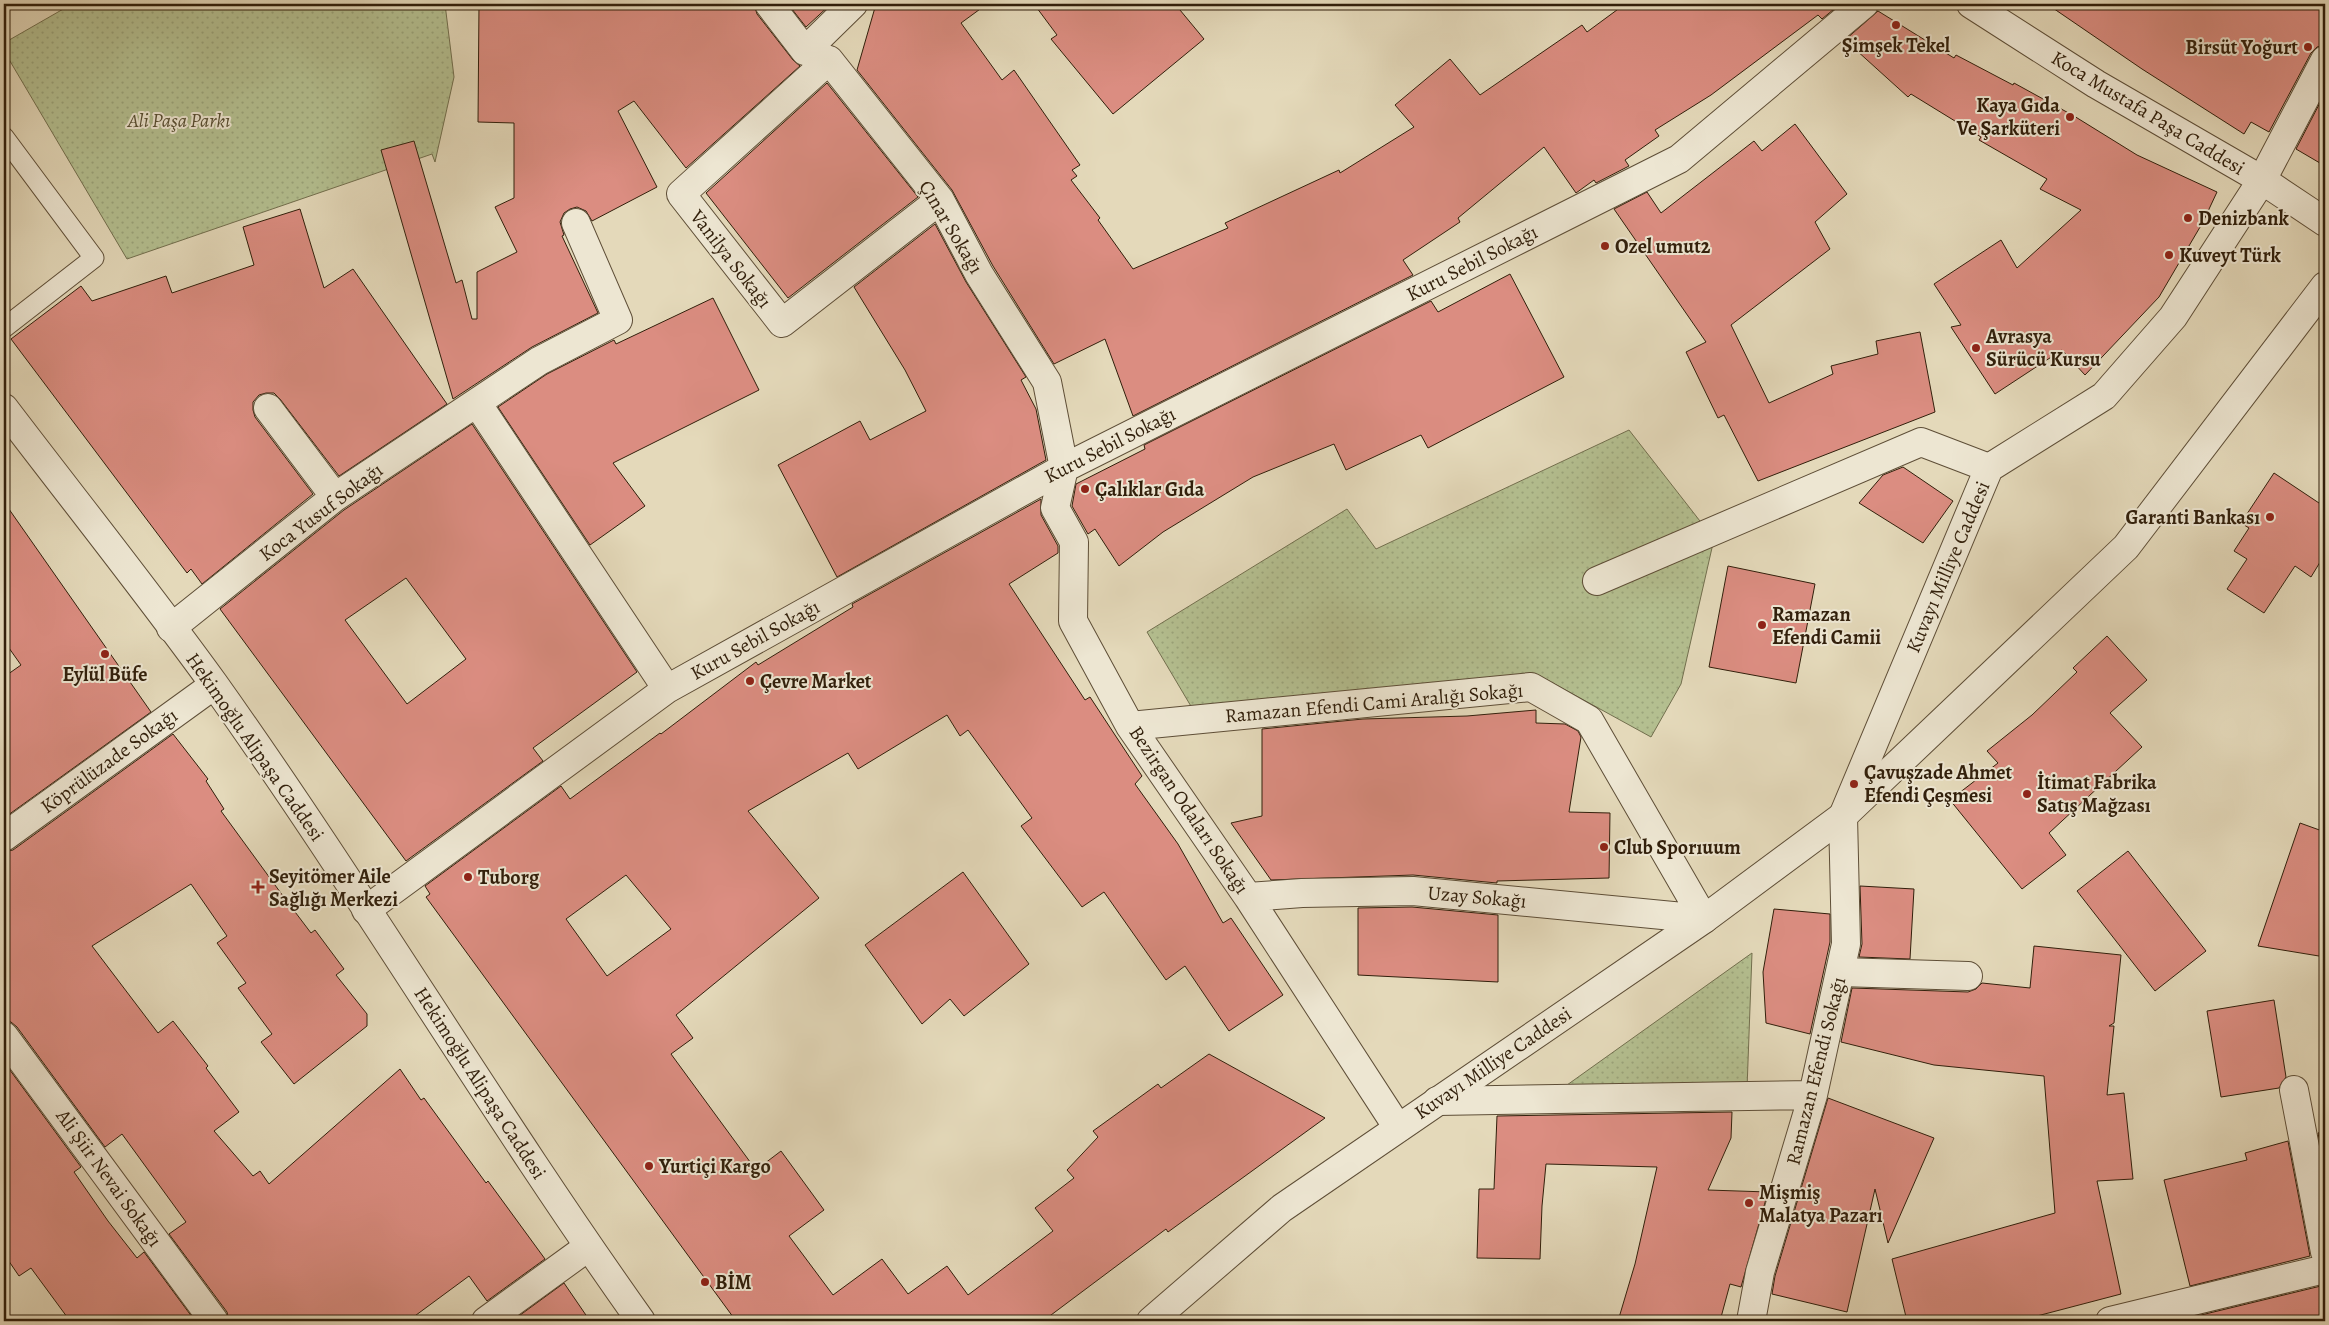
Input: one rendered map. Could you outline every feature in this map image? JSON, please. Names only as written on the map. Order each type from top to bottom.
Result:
[{"type":"street","name":"Çınar Sokağı","points":[[769,4],[817,55],[940,200],[979,274],[1048,382],[1064,468]]},
{"type":"street","points":[[817,55],[853,4]]},
{"type":"street","name":"Kuru Sebil Sokağı","points":[[366,910],[667,689],[1064,468],[1679,159],[1864,4]]},
{"type":"street","name":"Koca Mustafa Paşa Caddesi","points":[[1971,4],[2096,84],[2262,180],[2325,222]]},
{"type":"street","name":"Vanilya Sokağı","points":[[817,55],[680,194],[782,323],[940,200]]},
{"type":"street","name":"Kuvayı Milliye Caddesi","points":[[1843,816],[1989,468],[2104,396],[2173,317],[2262,180],[2325,60]]},
{"type":"street","name":"Koca Yusuf Sokağı","points":[[171,628],[335,497],[539,361],[618,320],[576,223]]},
{"type":"street","name":"Kuvayı Milliye Caddesi","points":[[1151,1321],[1282,1208],[1704,919],[1843,816],[2126,546],[2325,286]]},
{"type":"street","points":[[477,403],[667,689]]},
{"type":"street","name":"Hekimoğlu Alipaşa Caddesi","points":[[4,408],[214,684],[366,910],[588,1247],[641,1321]]},
{"type":"street","points":[[268,408],[335,497]]},
{"type":"street","points":[[1597,582],[1921,442],[1989,468]]},
{"type":"street","name":"Bezirgan Odaları Sokağı","points":[[1064,468],[1055,508],[1074,542],[1073,621],[1130,726],[1248,897],[1398,1128]]},
{"type":"street","name":"Köprülüzade Sokağı","points":[[4,837],[214,684]]},
{"type":"street","name":"Ramazan Efendi Cami Aralığı Sokağı","points":[[1130,726],[1531,687],[1589,720],[1704,919]]},
{"type":"street","name":"Ramazan Efendi Sokağı","points":[[1751,1321],[1760,1272],[1813,1096],[1841,972],[1846,944],[1843,816]]},
{"type":"street","name":"Uzay Sokağı","points":[[1248,897],[1302,893],[1414,891],[1704,919]]},
{"type":"street","points":[[1841,972],[1968,976]]},
{"type":"street","name":"Ali Şiir Nevai Sokağı","points":[[4,1036],[214,1321]]},
{"type":"street","points":[[2294,1090],[2325,1252]]},
{"type":"street","points":[[1437,1101],[1813,1096]]},
{"type":"street","points":[[486,1321],[588,1247]]},
{"type":"street","points":[[2110,1321],[2325,1269]]},
{"type":"lane","points":[[4,137],[94,258],[4,328]]},
{"type":"green space","name":"Ali Paşa Parkı","points":[[72,4],[445,4],[454,77],[435,162],[432,154],[127,259],[4,51],[4,43]]},
{"type":"green space","points":[[1629,430],[1714,539],[1681,684],[1651,737],[1540,676],[1195,713],[1147,632],[1347,509],[1376,549]]},
{"type":"green space","points":[[1752,953],[1747,1089],[1553,1095]]},
{"type":"building","points":[[479,4],[754,4],[757,14],[793,60],[800,66],[686,168],[634,101],[618,111],[657,187],[592,221],[586,211],[577,207],[564,213],[560,222],[564,235],[562,236],[598,313],[532,347],[453,399],[381,150],[414,141],[456,283],[462,280],[472,319],[477,319],[477,272],[517,252],[495,207],[514,198],[514,123],[478,122]]},
{"type":"building","points":[[788,4],[831,4],[806,27]]},
{"type":"building","points":[[876,4],[987,4],[961,23],[1002,80],[1014,70],[1080,165],[1072,170],[1077,176],[1071,180],[1100,218],[1098,220],[1133,269],[1228,228],[1225,223],[1339,170],[1340,173],[1414,127],[1395,105],[1450,59],[1480,95],[1582,25],[1587,32],[1625,4],[1840,4],[1822,19],[1818,15],[1711,95],[1655,130],[1659,136],[1625,160],[1629,166],[1596,183],[1594,180],[1576,193],[1544,147],[1458,218],[1460,222],[1403,260],[1413,275],[1133,416],[1105,339],[1054,364],[993,266],[952,190],[857,70]]},
{"type":"building","points":[[1034,4],[1175,4],[1204,39],[1113,114],[1051,39],[1057,35]]},
{"type":"building","points":[[2047,4],[2325,4],[2325,45],[2317,47],[2311,53],[2269,132],[2251,122],[2244,134],[2142,69]]},
{"type":"building","points":[[1878,11],[1954,58],[1956,55],[2013,85],[2014,83],[2074,116],[2137,155],[2217,192],[2203,222],[2159,297],[2085,375],[2062,350],[1995,394],[1951,327],[1961,325],[1934,284],[2001,240],[2017,268],[2081,210],[2040,189],[2047,179],[1979,140],[1981,137],[1911,94],[1908,97],[1845,40]]},
{"type":"building","points":[[827,83],[918,197],[788,298],[706,193]]},
{"type":"building","points":[[2325,93],[2325,166],[2296,149]]},
{"type":"building","points":[[1795,124],[1847,194],[1815,222],[1830,249],[1731,325],[1769,403],[1833,374],[1831,366],[1878,354],[1876,341],[1920,332],[1935,412],[1758,481],[1724,415],[1718,418],[1686,352],[1706,342],[1614,209],[1647,192],[1661,213],[1754,141],[1762,151]]},
{"type":"building","points":[[300,209],[324,288],[353,269],[447,404],[339,476],[280,399],[274,393],[259,395],[253,402],[255,417],[313,494],[202,584],[191,569],[187,573],[11,339],[81,286],[92,301],[166,276],[172,293],[254,265],[243,227]]},
{"type":"building","points":[[935,224],[966,282],[1026,377],[1021,380],[1036,409],[1046,460],[837,577],[778,465],[860,421],[870,440],[926,411],[905,370],[854,287]]},
{"type":"building","points":[[1510,274],[1564,377],[1428,448],[1421,435],[1346,470],[1334,444],[1253,477],[1163,532],[1119,566],[1095,529],[1088,534],[1072,506],[1076,484],[1145,449],[1144,445],[1431,301],[1438,312]]},
{"type":"building","points":[[713,298],[759,390],[613,463],[645,506],[590,545],[498,407],[547,374],[614,340],[616,344]]},
{"type":"building","points":[[472,424],[637,672],[533,748],[543,761],[406,861],[220,609],[344,510]],"holes":[[[406,578],[466,659],[407,704],[345,620]]]},
{"type":"building","points":[[1903,467],[1953,501],[1923,543],[1859,503],[1883,475]]},
{"type":"building","points":[[2274,473],[2325,507],[2325,554],[2311,577],[2295,566],[2264,613],[2227,589],[2247,559],[2234,551],[2249,528],[2241,523]]},
{"type":"building","points":[[1041,499],[1041,515],[1058,546],[1058,553],[1009,584],[1085,700],[1090,697],[1142,776],[1135,784],[1178,844],[1223,923],[1231,918],[1283,995],[1229,1031],[1185,966],[1166,980],[1104,892],[1082,907],[1021,826],[1032,818],[968,730],[960,736],[947,715],[858,769],[848,753],[748,811],[819,898],[676,1015],[693,1038],[671,1054],[756,1170],[781,1151],[824,1210],[789,1236],[833,1295],[882,1259],[908,1294],[947,1266],[968,1295],[1053,1231],[1035,1208],[1074,1178],[1067,1170],[1098,1137],[1093,1131],[1158,1084],[1161,1088],[1209,1054],[1325,1118],[1168,1232],[1166,1229],[1043,1321],[736,1321],[426,897],[430,894],[425,886],[561,786],[570,799],[661,734],[756,662],[758,665],[853,607],[852,604]],"holes":[[[626,875],[671,929],[607,976],[566,919]]]},
{"type":"building","points":[[4,502],[151,712],[4,818],[4,677],[21,665],[4,641]]},
{"type":"building","name":"Ramazan Efendi Camii","points":[[1728,566],[1815,584],[1796,683],[1709,667]]},
{"type":"building","points":[[2107,636],[2147,680],[2110,713],[2142,747],[2049,833],[2066,855],[2022,889],[1950,800],[1998,763],[1987,751],[2032,715],[2077,672],[2073,668]]},
{"type":"building","points":[[1536,710],[1536,723],[1565,724],[1578,731],[1581,737],[1569,812],[1610,813],[1609,878],[1497,881],[1497,883],[1413,875],[1271,880],[1231,823],[1262,816],[1262,729],[1363,719],[1467,716]]},
{"type":"building","points":[[173,734],[208,779],[206,781],[224,809],[221,811],[311,933],[315,930],[344,969],[336,975],[367,1014],[367,1026],[294,1084],[261,1042],[272,1034],[238,988],[246,983],[217,943],[227,936],[191,884],[92,946],[158,1033],[173,1021],[208,1066],[206,1068],[239,1112],[214,1131],[253,1176],[260,1171],[269,1184],[400,1069],[421,1100],[424,1098],[486,1183],[488,1181],[545,1259],[487,1301],[469,1276],[408,1321],[229,1321],[227,1312],[169,1234],[186,1222],[122,1134],[105,1147],[17,1027],[11,1022],[4,1021],[4,852],[13,850]]},
{"type":"building","points":[[2300,823],[2325,832],[2325,957],[2258,946]]},
{"type":"building","points":[[2128,851],[2206,951],[2155,991],[2077,891]]},
{"type":"building","points":[[963,872],[1029,964],[964,1016],[950,999],[922,1024],[865,945]]},
{"type":"building","points":[[1860,886],[1914,889],[1910,959],[1859,957],[1862,944]]},
{"type":"building","points":[[1412,907],[1498,915],[1498,982],[1358,975],[1358,908]]},
{"type":"building","points":[[1774,909],[1830,914],[1830,942],[1810,1034],[1766,1023],[1763,972]]},
{"type":"building","points":[[2034,946],[2121,955],[2114,1023],[2109,1026],[2114,1026],[2107,1095],[2124,1093],[2133,1179],[2097,1181],[2121,1294],[2018,1321],[1907,1321],[1892,1259],[2055,1213],[2044,1076],[1934,1065],[1841,1042],[1852,988],[1968,992],[1976,989],[1982,983],[2030,988]]},
{"type":"building","points":[[2274,1000],[2286,1077],[2279,1088],[2221,1097],[2207,1011]]},
{"type":"building","points":[[4,1062],[81,1167],[74,1172],[108,1221],[137,1258],[144,1252],[195,1321],[70,1321],[31,1268],[19,1276],[4,1254]]},
{"type":"building","points":[[1828,1098],[1934,1138],[1888,1243],[1875,1189],[1847,1312],[1772,1294],[1775,1276]]},
{"type":"building","points":[[1732,1112],[1731,1138],[1708,1190],[1768,1192],[1741,1287],[1730,1284],[1720,1321],[1618,1321],[1635,1264],[1657,1167],[1546,1164],[1540,1259],[1477,1258],[1479,1189],[1494,1189],[1497,1116]]},
{"type":"building","points":[[2325,1131],[2325,1170],[2318,1133]]},
{"type":"building","points":[[2288,1141],[2310,1256],[2190,1286],[2164,1180],[2247,1160],[2245,1153]]},
{"type":"building","points":[[564,1283],[590,1321],[512,1321]]},
{"type":"building","points":[[2325,1285],[2325,1321],[2198,1321],[2197,1316]]},
{"type":"place","name":"Şimşek Tekel","points":[[1896,25]]},
{"type":"place","name":"Birsüt Yoğurt","points":[[2308,47]]},
{"type":"place","name":"Kaya Gıda Ve Şarküteri","points":[[2070,117]]},
{"type":"place","name":"Denizbank","points":[[2188,218]]},
{"type":"place","name":"Ozel umut2","points":[[1605,246]]},
{"type":"place","name":"Kuveyt Türk","points":[[2169,255]]},
{"type":"place","name":"Avrasya Sürücü Kursu","points":[[1976,348]]},
{"type":"place","name":"Çalıklar Gıda","points":[[1085,489]]},
{"type":"place","name":"Garanti Bankası","points":[[2270,517]]},
{"type":"place","name":"Ramazan Efendi Camii","points":[[1762,625]]},
{"type":"place","name":"Eylül Büfe","points":[[105,654]]},
{"type":"place","name":"Çevre Market","points":[[750,681]]},
{"type":"place","name":"Çavuşzade Ahmet Efendi Çeşmesi","points":[[1854,784]]},
{"type":"place","name":"İtimat Fabrika Satış Mağzası","points":[[2027,794]]},
{"type":"place","name":"Club Sporıuum","points":[[1604,847]]},
{"type":"place","name":"Tuborg","points":[[468,877]]},
{"type":"place","name":"Seyitömer Aile Sağlığı Merkezi","points":[[258,887]]},
{"type":"place","name":"Yurtiçi Kargo","points":[[649,1166]]},
{"type":"place","name":"Mişmiş Malatya Pazarı","points":[[1749,1203]]},
{"type":"place","name":"BİM","points":[[705,1282]]}]
